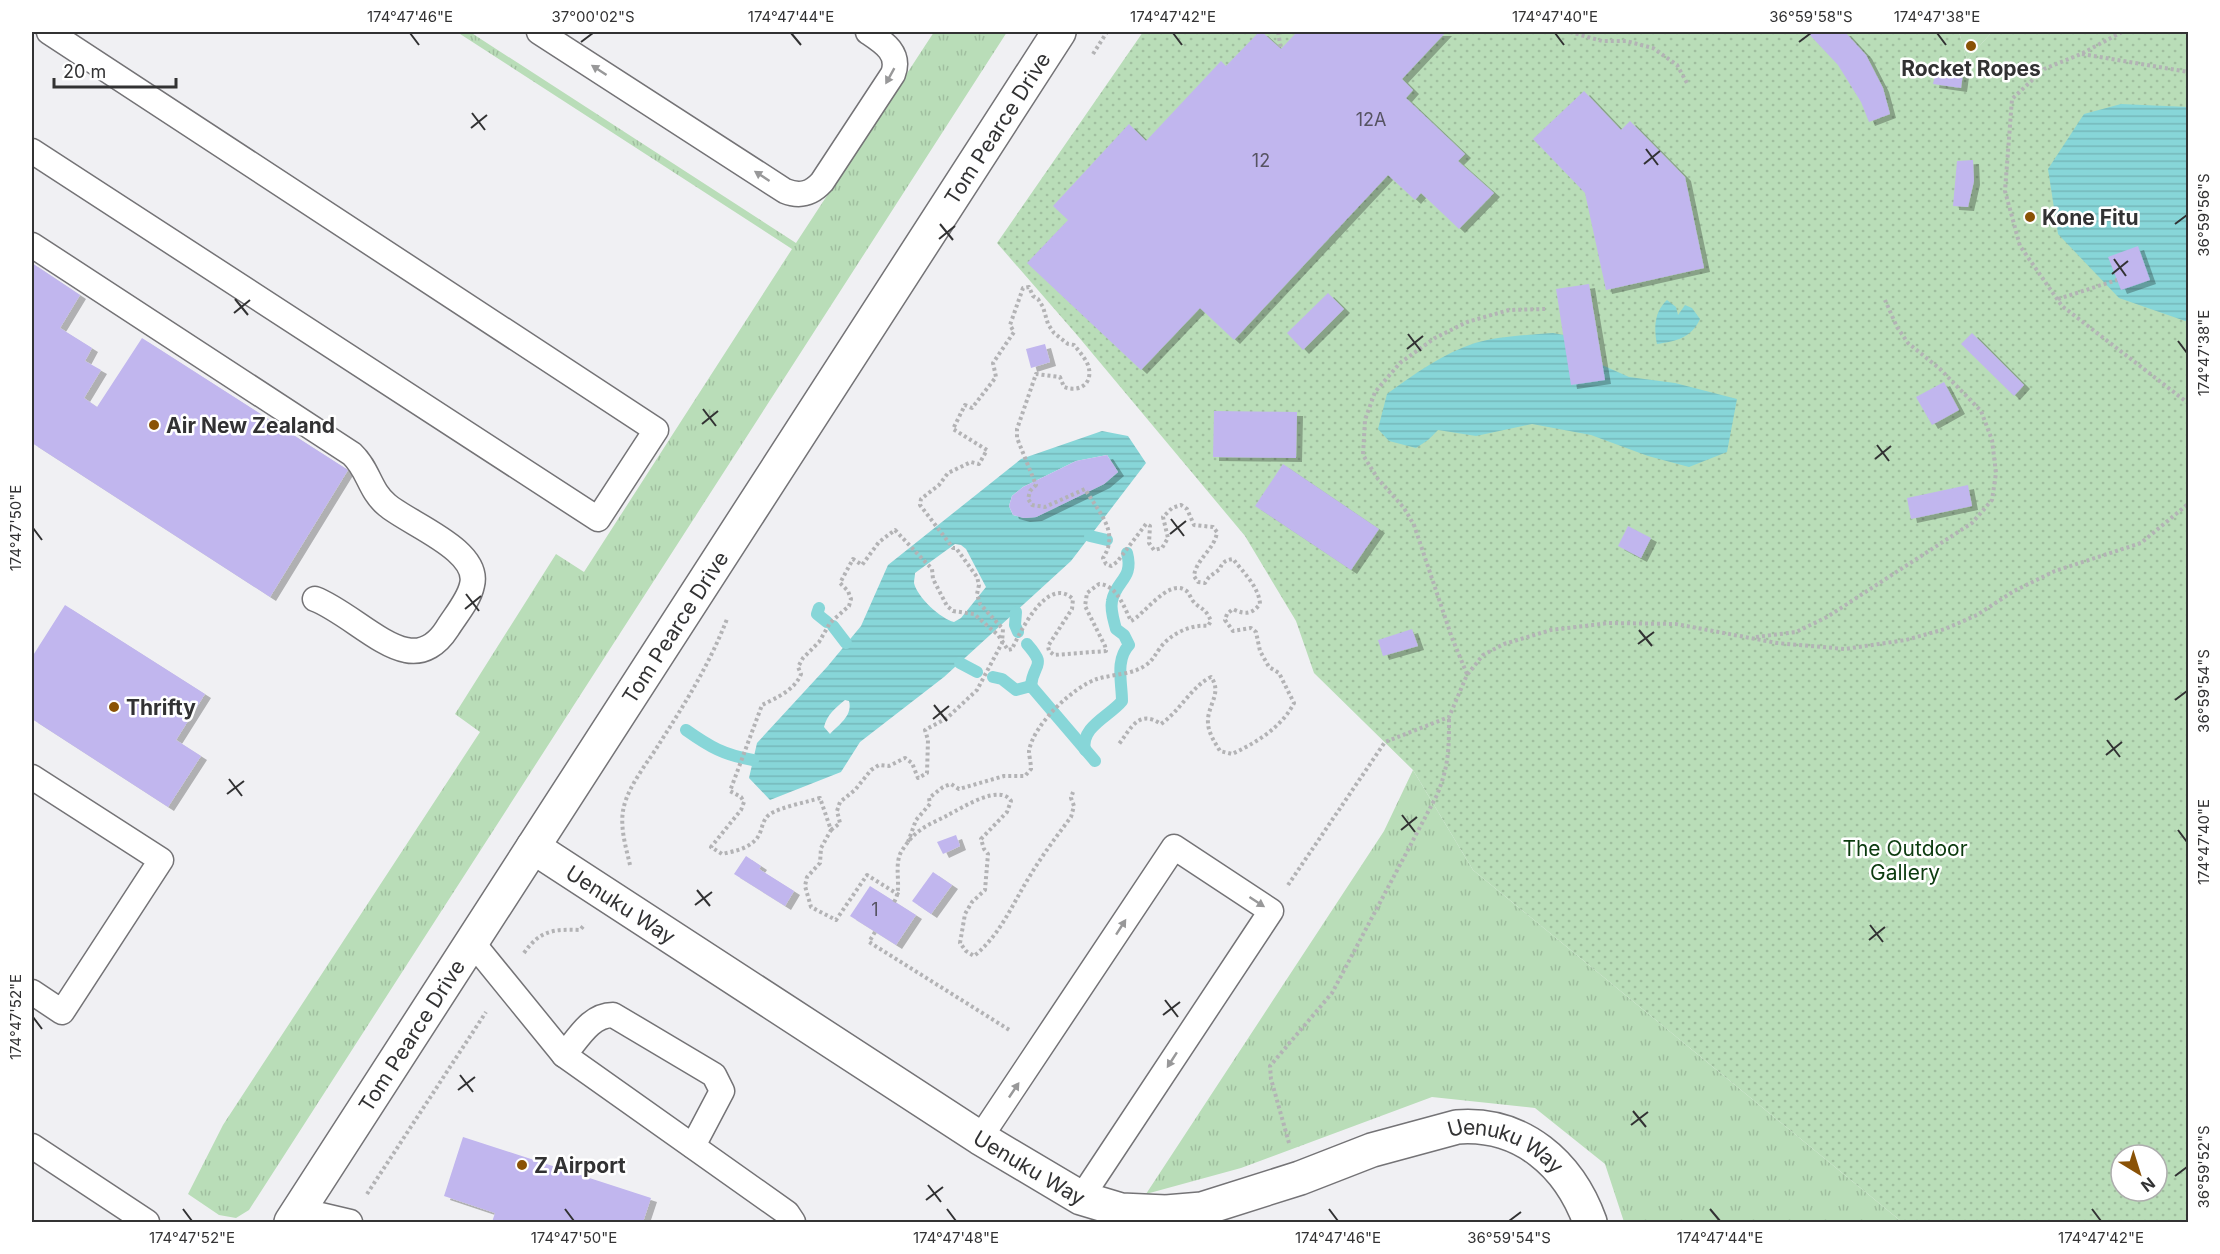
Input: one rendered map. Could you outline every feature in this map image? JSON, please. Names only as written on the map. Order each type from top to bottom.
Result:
[{"type":"main road","name":"Tom Pearce Drive","points":[[295,1216],[1059,32]]},
{"type":"main road","name":"Uenuku Way","points":[[533,847],[980,1138],[1081,1198],[1121,1210],[1206,1216],[1372,1150],[1457,1127],[1484,1128],[1509,1134],[1540,1150],[1555,1162],[1584,1206],[1590,1222]]},
{"type":"lane","points":[[32,151],[598,519],[656,430],[49,32]]},
{"type":"lane","points":[[539,32],[785,191],[801,195],[816,189],[822,182],[896,67],[891,50],[868,32]]},
{"type":"lane","points":[[32,244],[352,454],[362,463],[378,496],[388,506],[458,551],[470,566],[473,574],[470,592],[442,637],[424,649],[413,652],[393,646],[328,604],[315,599]]},
{"type":"lane","points":[[32,777],[160,860],[62,1012],[32,992]]},
{"type":"lane","points":[[980,1138],[1041,1050],[1174,847],[1271,911],[1081,1198]]},
{"type":"lane","points":[[472,942],[564,1055],[787,1213],[793,1222]]},
{"type":"lane","points":[[564,1055],[594,1019],[604,1015],[613,1015],[714,1075],[722,1091],[693,1146]]},
{"type":"lane","points":[[32,1146],[147,1222]]},
{"type":"lane","points":[[295,1216],[349,1222]]},
{"type":"path","points":[[1088,62],[1107,32]]},
{"type":"path","points":[[1278,32],[1281,49]]},
{"type":"path","points":[[1570,32],[1602,41],[1626,41],[1653,48],[1677,65],[1687,83]]},
{"type":"path","points":[[2122,32],[2081,54],[2044,69],[2012,99],[2005,191],[2020,246],[2062,306],[2188,403]]},
{"type":"path","points":[[2081,54],[2188,72]]},
{"type":"path","points":[[2058,299],[2117,280]]},
{"type":"path","points":[[898,895],[867,875],[836,920],[811,907],[805,886],[807,877],[820,863],[821,848],[831,830],[840,823],[837,811],[840,802],[879,765],[889,766],[904,758],[912,763],[918,778],[927,773],[928,740],[925,730],[947,718],[977,690],[1002,643],[1004,633],[1002,629],[980,604],[977,594],[979,585],[977,577],[920,505],[921,499],[939,485],[948,473],[971,462],[979,464],[987,450],[953,429],[965,405],[972,408],[996,377],[993,363],[1014,332],[1010,325],[1023,288],[1029,287],[1034,293],[1033,297],[1038,299],[1043,307],[1048,324],[1054,333],[1068,344],[1074,345],[1088,365],[1088,381],[1082,388],[1073,390],[1064,387],[1060,377],[1036,374],[1017,429],[1017,438],[1036,486],[1030,491],[1028,499],[1032,505],[1046,507],[1085,489],[1108,528],[1110,544],[1103,558],[1106,564],[1111,566],[1117,562],[1146,525],[1150,526],[1149,543],[1154,550],[1162,548],[1168,538],[1163,517],[1172,508],[1181,505],[1186,509],[1194,525],[1213,527],[1217,532],[1216,538],[1195,568],[1194,576],[1198,582],[1205,583],[1220,569],[1222,564],[1233,559],[1260,596],[1260,604],[1254,612],[1246,614],[1233,609],[1227,614],[1225,620],[1233,631],[1251,628],[1256,632],[1260,651],[1269,667],[1279,673],[1293,703],[1275,727],[1261,738],[1232,754],[1220,751],[1209,728],[1208,717],[1215,692],[1211,677],[1198,687],[1169,719],[1161,724],[1146,718],[1137,722],[1128,729],[1119,744]]},
{"type":"path","points":[[1751,638],[1796,632],[1827,617],[1972,523],[1992,500],[1996,473],[1992,440],[1981,411],[1940,369],[1908,343],[1897,327],[1885,300]]},
{"type":"path","points":[[1467,675],[1452,638],[1414,525],[1404,508],[1378,478],[1364,455],[1365,420],[1375,392],[1400,363],[1435,338],[1467,322],[1509,310],[1545,309]]},
{"type":"path","points":[[1300,1178],[1270,1078],[1270,1066],[1332,993],[1437,795],[1449,756],[1449,717],[1467,675],[1483,655],[1504,644],[1551,630],[1609,623],[1676,624],[1777,643],[1845,649],[1906,640],[1945,629],[1977,615],[2014,591],[2055,571],[2141,543],[2188,504]]},
{"type":"path","points":[[831,830],[820,798],[771,814],[763,822],[760,833],[754,841],[740,850],[722,855],[711,847],[741,810],[744,802],[741,797],[730,791],[762,705],[779,697],[799,680],[801,674],[798,667],[803,658],[813,650],[830,624],[849,606],[851,599],[848,591],[840,583],[854,559],[862,565],[879,542],[895,530],[932,569],[933,579],[947,606],[953,611],[974,614],[998,635],[1008,650],[1012,649],[1023,626],[1042,602],[1059,592],[1067,593],[1073,599],[1072,609],[1048,646],[1049,651],[1054,655],[1106,651],[1085,606],[1087,593],[1099,584],[1111,589],[1119,597],[1131,621],[1137,618],[1150,603],[1172,589],[1186,590],[1193,600],[1202,606],[1211,621],[1208,626],[1202,625],[1179,632],[1160,648],[1154,659],[1144,667],[1087,683],[1071,695],[1038,728],[1029,751],[1031,769],[1025,776],[1004,776],[959,789],[951,784],[943,787],[929,798],[930,804],[916,820],[908,842]]},
{"type":"path","points":[[349,1222],[531,942],[554,929],[580,930],[630,865],[623,840],[624,806],[635,784],[698,684],[732,610]]},
{"type":"path","points":[[1271,911],[1385,742],[1449,717]]},
{"type":"path","points":[[894,902],[898,895],[897,866],[900,855],[918,831],[983,797],[1002,794],[1009,797],[1011,801],[1007,812],[981,839],[988,854],[985,890],[972,902],[965,914],[960,943],[974,956],[998,931],[1029,877],[1071,817],[1074,806],[1071,798],[1073,792]]},
{"type":"path","points":[[875,932],[869,942],[1041,1050]]},
{"type":"green space","points":[[457,32],[470,32],[796,243],[934,32],[1007,32],[249,1210],[236,1218],[219,1215],[188,1194],[223,1125],[480,732],[455,714],[556,554],[584,572],[792,249]]},
{"type":"green space","name":"The Outdoor Gallery","points":[[1143,32],[1959,32],[1967,60],[1992,32],[2188,32],[2188,1222],[1902,1222],[1473,870],[1413,770],[1314,673],[1296,621],[1245,536],[997,243]]},
{"type":"green space","name":"Rocket Ropes","points":[[1959,32],[1992,32],[1967,60]]},
{"type":"green space","points":[[1413,770],[1473,870],[1902,1222],[1624,1222],[1605,1164],[1535,1108],[1432,1097],[1241,1168],[1146,1194],[1384,831]]},
{"type":"water","points":[[2121,104],[2188,107],[2188,322],[2119,298],[2058,234],[2048,169],[2084,114]]},
{"type":"water","points":[[1667,300],[1676,307],[1678,315],[1685,305],[1692,308],[1700,319],[1683,337],[1657,344],[1656,320]]},
{"type":"water","points":[[1553,333],[1580,338],[1602,365],[1629,377],[1675,383],[1737,399],[1727,452],[1689,467],[1648,456],[1591,435],[1532,424],[1476,436],[1438,430],[1416,448],[1389,441],[1378,429],[1387,394],[1440,359],[1475,343],[1513,336]]},
{"type":"water","points":[[1102,431],[1128,436],[1146,463],[1071,561],[944,677],[860,742],[841,772],[770,800],[749,778],[757,743],[827,667],[861,626],[888,565],[1021,459]],"holes":[[[1107,455],[1118,472],[1104,484],[1036,517],[1024,518],[1013,515],[1009,506],[1012,496],[1023,487],[1076,461]],[[955,544],[961,545],[966,549],[986,587],[961,618],[954,622],[930,607],[920,595],[914,583],[915,573]],[[845,700],[849,701],[847,716],[830,734],[824,727],[832,712]]]},
{"type":"building","points":[[1259,32],[1262,32],[1281,49],[1297,32],[1446,32],[1402,79],[1413,90],[1406,98],[1465,154],[1458,161],[1494,193],[1459,229],[1421,193],[1415,200],[1388,175],[1234,340],[1200,308],[1141,370],[1027,263],[1068,220],[1053,206],[1129,124],[1146,141],[1221,61],[1226,66]]},
{"type":"building","points":[[1807,32],[1845,32],[1866,55],[1883,88],[1890,114],[1869,122],[1861,102],[1838,65]]},
{"type":"building","points":[[1936,70],[1963,73],[1961,88],[1933,84]]},
{"type":"building","points":[[1584,91],[1621,130],[1630,121],[1685,177],[1704,268],[1606,290],[1585,193],[1533,139]]},
{"type":"building","points":[[1973,160],[1974,181],[1968,207],[1953,206],[1957,161]]},
{"type":"building","points":[[2138,246],[2150,280],[2121,290],[2108,257]]},
{"type":"building","name":"Air New Zealand","points":[[32,263],[80,295],[60,328],[92,348],[85,361],[101,370],[84,398],[97,407],[142,338],[348,470],[270,597],[32,443]]},
{"type":"building","points":[[1589,284],[1605,380],[1571,385],[1556,289]]},
{"type":"building","points":[[1328,293],[1344,309],[1303,350],[1287,333]]},
{"type":"building","points":[[1972,333],[2024,385],[2014,396],[1961,344]]},
{"type":"building","points":[[1045,344],[1050,362],[1031,368],[1026,349]]},
{"type":"building","points":[[1944,382],[1959,410],[1932,425],[1916,397]]},
{"type":"building","points":[[1214,411],[1297,412],[1296,458],[1213,457]]},
{"type":"building","points":[[1107,455],[1118,472],[1104,484],[1036,517],[1024,518],[1013,515],[1009,506],[1012,496],[1023,487],[1076,461]]},
{"type":"building","points":[[1283,464],[1379,529],[1351,570],[1255,506]]},
{"type":"building","points":[[1968,485],[1972,506],[1911,519],[1907,498]]},
{"type":"building","points":[[1628,526],[1651,538],[1641,558],[1618,546]]},
{"type":"building","name":"Thrifty","points":[[65,605],[205,694],[176,740],[201,756],[168,807],[32,719],[32,657]]},
{"type":"building","points":[[1412,629],[1418,646],[1383,656],[1378,640]]},
{"type":"building","points":[[956,835],[960,846],[943,854],[937,842]]},
{"type":"building","points":[[746,856],[761,866],[759,869],[794,891],[785,906],[734,874]]},
{"type":"building","points":[[933,872],[952,885],[931,914],[912,901]]},
{"type":"building","points":[[870,886],[916,915],[896,945],[850,916]]},
{"type":"building","points":[[463,1137],[651,1198],[643,1222],[492,1222],[495,1213],[444,1196]]},
{"type":"waterway","points":[[1090,536],[1107,540]]},
{"type":"waterway","points":[[1085,750],[1085,742],[1091,728],[1122,701],[1121,665],[1129,645],[1124,635],[1116,629],[1112,604],[1114,594],[1128,569],[1127,553]]},
{"type":"waterway","points":[[819,608],[817,614],[827,622]]},
{"type":"waterway","points":[[1016,612],[1015,625],[1018,632]]},
{"type":"waterway","points":[[833,626],[846,643]]},
{"type":"waterway","points":[[1027,644],[1038,662],[1031,686]]},
{"type":"waterway","points":[[960,663],[977,672]]},
{"type":"waterway","points":[[993,677],[1002,679],[1016,690],[1031,686],[1095,761]]},
{"type":"waterway","points":[[686,730],[718,750],[753,760]]},
{"type":"place","name":"Rocket Ropes","points":[[1971,46]]},
{"type":"place","name":"Kone Fitu","points":[[2030,217]]},
{"type":"place","name":"Air New Zealand","points":[[154,425]]},
{"type":"place","name":"Thrifty","points":[[114,707]]},
{"type":"place","name":"Z Airport","points":[[522,1165]]}]
